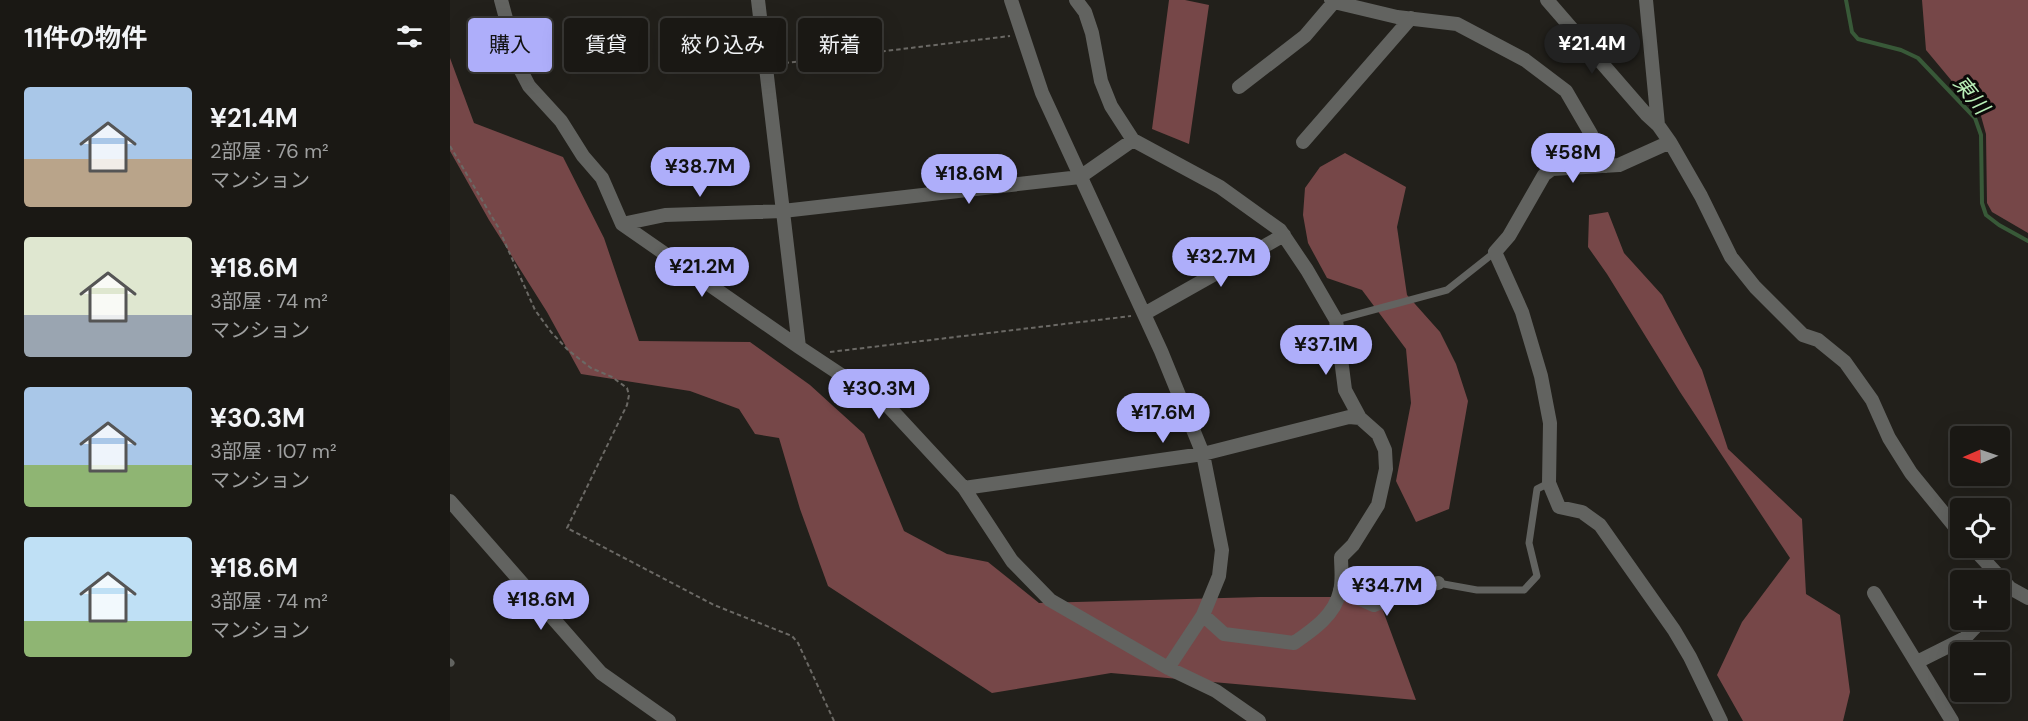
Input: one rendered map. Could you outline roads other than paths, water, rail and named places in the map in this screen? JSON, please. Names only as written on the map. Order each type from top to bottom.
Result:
[{"type":"street","points":[[501,0],[519,67],[529,86],[561,121],[583,156],[602,178],[622,224],[804,351],[888,406],[964,488],[1012,561],[1050,600],[1168,668],[1216,692],[1259,721]]},
{"type":"street","points":[[758,0],[783,211],[804,351]]},
{"type":"street","points":[[1011,0],[1042,93],[1144,314],[1203,454],[1222,550],[1220,576],[1203,615],[1168,668]]},
{"type":"street","points":[[1076,0],[1085,12],[1092,33],[1101,81],[1111,106],[1133,140],[1220,187],[1284,235],[1336,320],[1345,390],[1360,418],[1378,434],[1385,450],[1386,469],[1378,505],[1353,545],[1341,557],[1341,590],[1331,612],[1314,629],[1294,643],[1224,634],[1203,615]]},
{"type":"street","points":[[1547,0],[1658,125],[1701,196],[1731,257],[1755,287],[1803,335],[1818,340],[1845,362],[1872,400],[1888,438],[1911,473],[1950,521]]},
{"type":"street","points":[[1646,0],[1658,125]]},
{"type":"street","points":[[1239,87],[1305,36],[1333,1],[1411,18],[1457,24],[1525,60],[1566,91],[1591,134],[1605,166]]},
{"type":"street","points":[[1303,142],[1411,18]]},
{"type":"street","points":[[622,224],[665,215],[783,211],[1080,177],[1133,140]]},
{"type":"street","points":[[1670,142],[1619,165],[1552,170],[1544,175],[1509,236],[1495,252],[1522,312],[1541,376],[1550,423],[1549,483],[1559,507],[1582,512],[1600,525],[1674,630],[1690,657],[1721,721]]},
{"type":"street","points":[[1144,314],[1284,235]]},
{"type":"street","points":[[964,488],[1203,454],[1349,417],[1360,418]]},
{"type":"street","points":[[450,501],[601,673],[669,721]]},
{"type":"street","points":[[1982,558],[1993,570]]},
{"type":"street","points":[[1341,590],[1374,605],[1411,590],[1438,583]]},
{"type":"street","points":[[2010,588],[2028,598]]},
{"type":"street","points":[[1874,593],[1952,721]]},
{"type":"street","points":[[1917,662],[1965,638],[1973,630]]},
{"type":"lane","points":[[1336,320],[1447,290],[1495,252]]},
{"type":"lane","points":[[1438,583],[1477,590],[1524,590],[1537,576],[1529,543],[1538,489],[1549,483]]},
{"type":"waterway","name":"東川","points":[[1846,0],[1852,32],[1858,39],[1901,50],[1918,58],[1975,118],[1981,135],[1982,203],[1986,215],[2028,241]]}]
